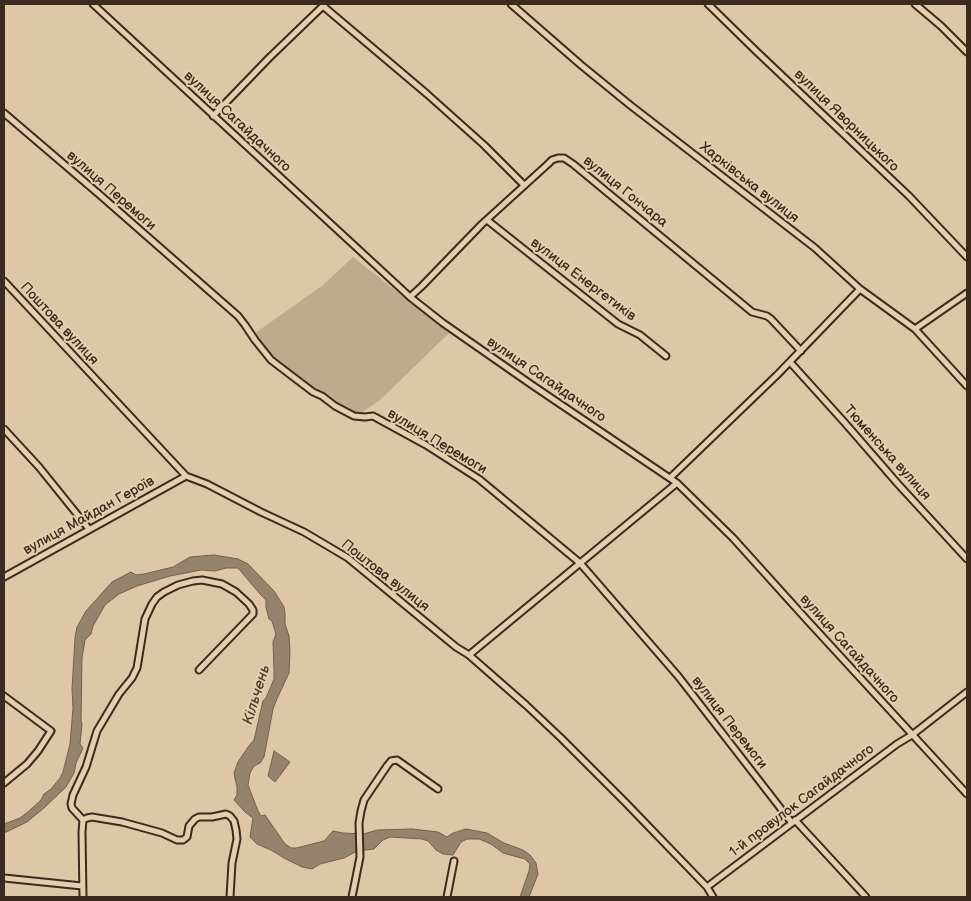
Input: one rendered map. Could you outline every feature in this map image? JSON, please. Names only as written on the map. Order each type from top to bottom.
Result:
[{"type":"street","name":"вулиця Сагайдачного","points":[[93,4],[410,297],[459,335],[677,483],[733,538],[967,794]]},
{"type":"street","name":"Харківська вулиця","points":[[511,4],[630,106],[815,248],[860,289],[915,329],[967,386]]},
{"type":"street","name":"вулиця Яворницького","points":[[708,4],[909,196],[967,257]]},
{"type":"street","points":[[915,4],[967,52]]},
{"type":"street","points":[[214,116],[269,58],[325,5],[484,145],[524,186]]},
{"type":"street","name":"вулиця Перемоги","points":[[4,113],[238,316],[271,360],[335,406],[354,416],[373,416],[426,445],[465,470],[516,509],[580,564],[678,676],[794,822],[866,897]]},
{"type":"street","name":"вулиця Гончара","points":[[410,297],[487,220],[552,160],[564,158],[752,312],[771,319],[801,351]]},
{"type":"street","name":"вулиця Енергетиків","points":[[487,220],[618,324],[640,335],[666,356]]},
{"type":"street","name":"Поштова вулиця","points":[[4,282],[186,476],[207,484],[304,532],[348,558],[456,647],[469,655],[526,705],[561,738],[707,887],[713,897]]},
{"type":"street","points":[[670,478],[790,362],[860,289]]},
{"type":"street","points":[[915,329],[967,293]]},
{"type":"street","name":"Тюменська вулиця","points":[[790,362],[967,559]]},
{"type":"street","points":[[4,429],[39,467],[89,529]]},
{"type":"street","name":"вулиця Майдан Героїв","points":[[4,577],[186,476]]},
{"type":"street","points":[[469,655],[677,483]]},
{"type":"street","points":[[83,897],[83,820],[72,808],[73,795],[86,767],[98,731],[119,694],[132,678],[137,668],[145,619],[152,604],[164,592],[193,580],[222,584],[236,592],[253,610],[253,614],[199,670]]},
{"type":"street","name":"1-й провулок Сагайдачного","points":[[707,887],[967,692]]},
{"type":"street","points":[[4,696],[50,731],[38,751],[4,784]]},
{"type":"street","points":[[352,897],[360,857],[359,822],[361,811],[364,800],[387,766],[391,761],[397,760],[438,789]]},
{"type":"street","points":[[83,820],[92,817],[122,822],[149,829],[177,840],[183,840],[187,837],[189,826],[195,819],[226,814],[230,816],[234,821],[237,839],[232,863],[230,897]]},
{"type":"street","points":[[447,897],[454,861]]},
{"type":"street","points":[[4,878],[82,886]]},
{"type":"shaded area","points":[[353,257],[449,333],[380,400],[358,415],[312,387],[269,355],[254,334],[323,285]]},
{"type":"shaded area","points":[[214,555],[238,559],[248,564],[274,591],[284,607],[285,624],[289,636],[289,673],[273,709],[264,757],[260,763],[254,766],[250,773],[248,785],[261,816],[265,815],[285,844],[291,848],[296,848],[324,841],[333,831],[363,834],[378,830],[412,829],[438,832],[447,837],[466,829],[487,833],[504,843],[523,850],[536,863],[538,874],[529,897],[520,897],[530,864],[525,859],[503,853],[491,844],[479,839],[467,839],[461,842],[453,855],[443,854],[436,850],[428,841],[422,839],[390,837],[383,840],[374,849],[357,851],[344,858],[320,864],[312,869],[302,867],[284,858],[257,844],[250,837],[253,818],[234,800],[237,795],[237,786],[234,773],[238,762],[254,740],[263,701],[274,679],[273,642],[276,634],[272,621],[269,619],[266,600],[238,568],[226,568],[215,571],[201,570],[170,576],[137,586],[119,594],[105,605],[93,626],[91,634],[85,640],[82,658],[82,724],[80,744],[83,748],[76,763],[74,773],[66,787],[44,808],[27,822],[4,833],[4,824],[20,818],[29,811],[51,789],[63,772],[70,744],[75,638],[77,627],[86,611],[112,582],[131,572],[136,575],[144,574],[173,567],[190,557]]},
{"type":"shaded area","points":[[274,751],[290,762],[275,782],[268,776]]},
{"type":"water label","name":"Кільчень","points":[[257,695]]}]
